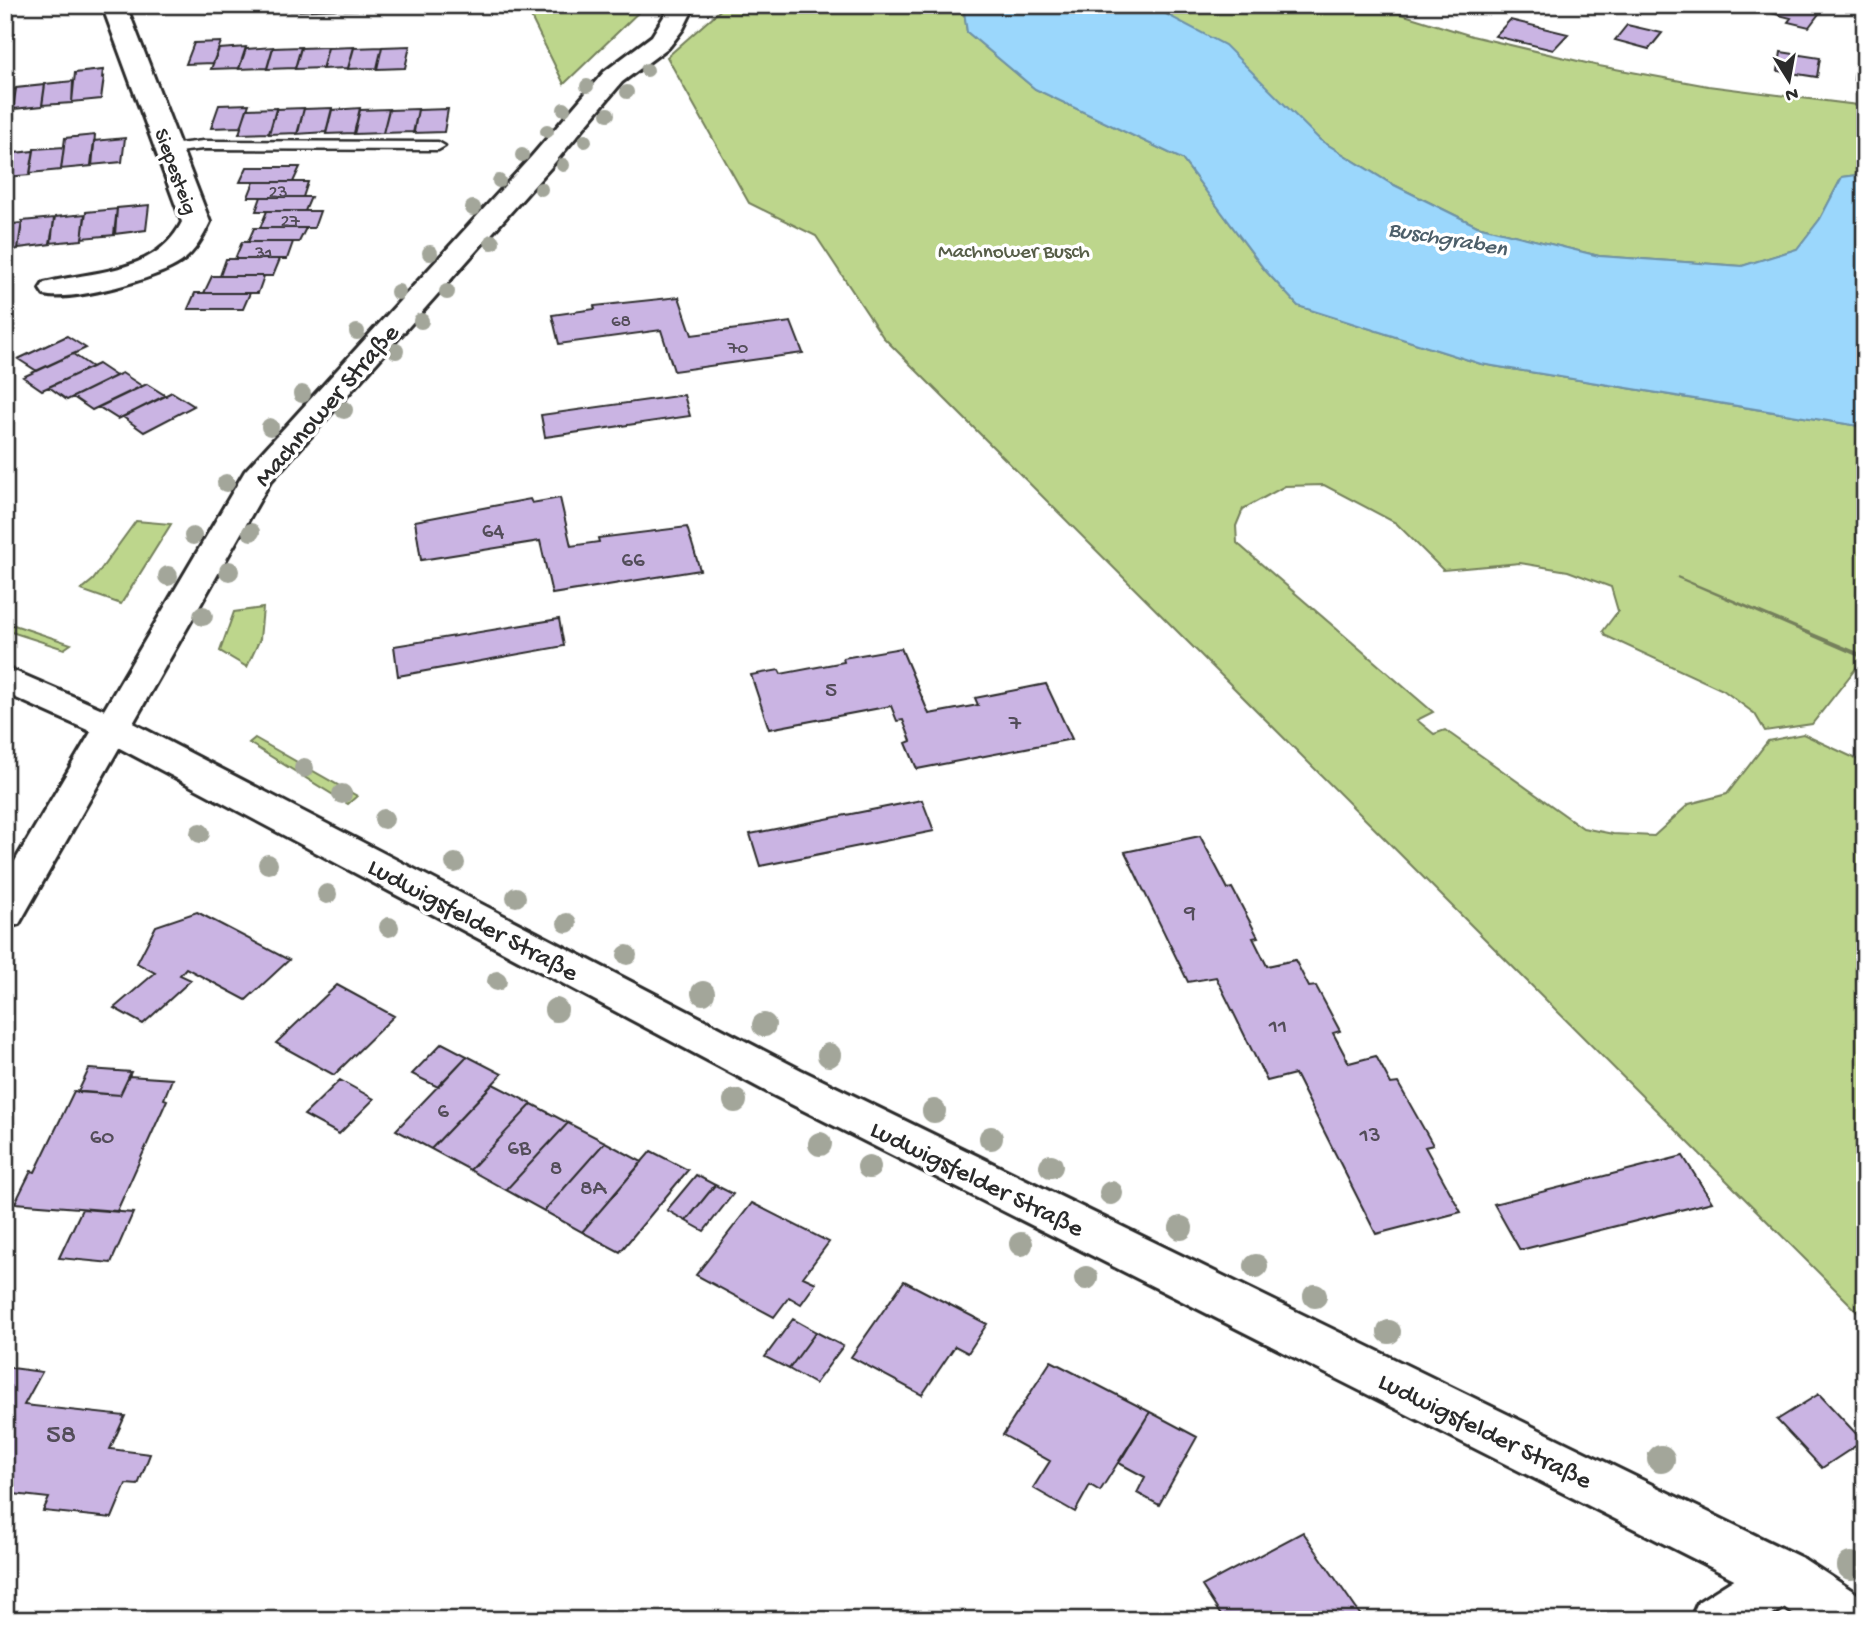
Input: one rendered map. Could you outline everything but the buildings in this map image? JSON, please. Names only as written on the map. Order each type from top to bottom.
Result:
[{"type":"street","name":"Siepesteig","points":[[54,289],[147,269],[163,262],[185,243],[194,228],[196,217],[114,5]]},
{"type":"street","name":"Machnower Straße","points":[[613,77],[632,36],[680,5]]},
{"type":"street","name":"Machnower Straße","points":[[5,914],[110,727],[256,478],[541,162],[613,77],[666,34],[680,5]]},
{"type":"street","name":"Ludwigsfelder Straße","points":[[5,679],[110,727],[786,1082],[1785,1577],[1850,1620]]},
{"type":"street","points":[[1717,1620],[1785,1577]]},
{"type":"lane","points":[[170,149],[203,145],[438,146]]},
{"type":"green space","points":[[525,5],[646,5],[564,84]]},
{"type":"green space","name":"Machnower Busch","points":[[726,5],[963,5],[967,32],[1035,89],[1182,159],[1264,269],[1298,306],[1481,364],[1865,427],[1865,656],[1677,577],[1864,658],[1812,724],[1765,731],[1755,714],[1723,690],[1606,636],[1603,631],[1618,611],[1611,587],[1568,571],[1520,563],[1443,570],[1396,523],[1324,485],[1285,486],[1243,509],[1236,526],[1237,543],[1433,712],[1417,720],[1434,734],[1445,730],[1583,828],[1613,834],[1654,836],[1689,804],[1727,794],[1768,741],[1803,734],[1865,763],[1865,1319],[883,337],[816,236],[749,203],[667,57]]},
{"type":"green space","points":[[1149,5],[1372,5],[1472,36],[1599,66],[1708,86],[1865,106],[1865,174],[1842,177],[1820,219],[1797,249],[1742,266],[1599,256],[1477,226],[1390,183],[1320,140],[1285,108]]},
{"type":"green space","points":[[136,521],[171,524],[121,604],[81,590],[93,580]]},
{"type":"green space","points":[[263,608],[260,639],[247,667],[220,651],[234,612]]},
{"type":"green space","points":[[5,622],[71,644],[64,649],[5,630]]},
{"type":"green space","points":[[255,738],[357,796],[348,804],[249,743]]},
{"type":"water","name":"Buschgraben","points":[[963,5],[1149,5],[1225,45],[1320,140],[1390,183],[1477,226],[1599,256],[1742,266],[1797,249],[1820,219],[1842,177],[1865,174],[1865,427],[1481,364],[1298,306],[1264,269],[1182,159],[1035,89],[967,32]]}]
